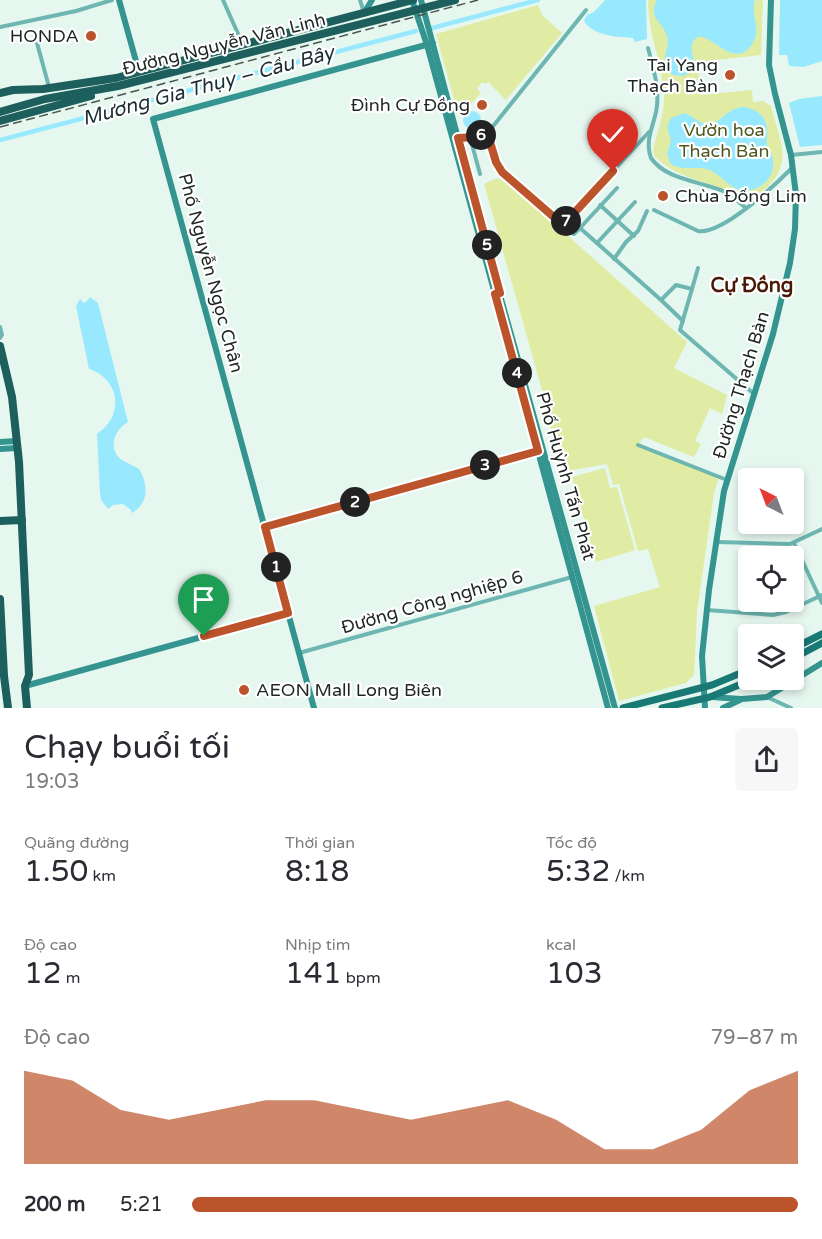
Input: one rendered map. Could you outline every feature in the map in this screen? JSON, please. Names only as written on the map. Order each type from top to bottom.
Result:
[{"type":"highway","name":"Đường Nguyễn Văn Linh","points":[[1,92],[49,88],[116,78],[412,0]]},
{"type":"highway","name":"Đường Nguyễn Văn Linh","points":[[0,112],[45,99],[118,86],[414,11],[422,4],[455,0]]},
{"type":"highway","points":[[333,21],[335,31]]},
{"type":"highway","points":[[0,121],[118,86]]},
{"type":"highway","points":[[0,346],[12,397],[17,444],[29,675],[26,686],[27,708]]},
{"type":"highway","points":[[0,521],[22,520]]},
{"type":"highway","points":[[0,599],[8,708]]},
{"type":"main road","points":[[804,643],[822,634]]},
{"type":"main road","points":[[804,653],[822,643]]},
{"type":"main road","points":[[622,708],[725,681],[738,675]]},
{"type":"main road","points":[[663,708],[707,698],[738,685]]},
{"type":"street","points":[[0,27],[76,11],[112,0]]},
{"type":"street","points":[[119,0],[139,72]]},
{"type":"street","points":[[223,0],[243,45]]},
{"type":"street","points":[[360,0],[364,12]]},
{"type":"street","points":[[364,12],[372,0]]},
{"type":"street","name":"Phố Huỳnh Tấn Phát","points":[[412,0],[414,11],[430,44],[458,138],[476,214]]},
{"type":"street","name":"Đường Thạch Bàn","points":[[705,708],[707,698],[703,687],[702,657],[716,542],[728,480],[770,345],[790,263],[795,229],[796,195],[791,154],[770,72],[771,0]]},
{"type":"street","name":"Phố Huỳnh Tấn Phát","points":[[422,4],[430,44],[497,294],[575,576],[615,708]]},
{"type":"street","points":[[458,138],[477,137],[487,132],[586,10]]},
{"type":"street","points":[[34,32],[49,88]]},
{"type":"street","name":"Phố Nguyễn Ngọc Chân","points":[[314,708],[153,119],[430,44]]},
{"type":"street","points":[[648,48],[657,93],[657,107],[649,138],[649,153],[658,166],[684,179],[724,192],[746,208]]},
{"type":"street","points":[[563,225],[652,129]]},
{"type":"street","points":[[487,132],[496,162],[502,172],[574,234],[617,188]]},
{"type":"street","points":[[470,137],[480,174]]},
{"type":"street","points":[[791,154],[822,152]]},
{"type":"street","points":[[654,210],[702,232],[723,224],[746,208],[793,168]]},
{"type":"street","points":[[597,243],[635,202]]},
{"type":"street","points":[[600,206],[634,236]]},
{"type":"street","points":[[614,259],[626,242],[634,236],[646,211]]},
{"type":"street","points":[[580,228],[683,321]]},
{"type":"street","points":[[698,268],[681,330],[755,395]]},
{"type":"street","points":[[660,300],[676,285],[692,289]]},
{"type":"street","points":[[0,327],[2,335],[0,338]]},
{"type":"street","points":[[0,442],[17,444]]},
{"type":"street","points":[[0,449],[17,444]]},
{"type":"street","points":[[638,445],[728,480]]},
{"type":"street","points":[[265,527],[540,450]]},
{"type":"street","points":[[716,542],[794,543],[821,531]]},
{"type":"street","points":[[794,543],[822,603]]},
{"type":"street","name":"Phố Huỳnh Tấn Phát","points":[[575,576],[608,708]]},
{"type":"street","name":"Đường Công nghiệp 6","points":[[299,652],[575,576]]},
{"type":"street","points":[[707,610],[773,615],[786,612],[820,595]]},
{"type":"street","points":[[26,686],[288,613]]},
{"type":"street","points":[[707,698],[766,697],[822,663]]},
{"type":"street","points":[[766,697],[791,708]]},
{"type":"street","points":[[723,708],[742,699]]},
{"type":"green space","name":"Vườn hoa Thạch Bàn","points":[[648,0],[763,0],[761,55],[698,62],[700,95],[752,90],[753,102],[763,101],[771,106],[781,142],[782,162],[773,181],[755,198],[747,201],[740,199],[717,187],[684,175],[655,157],[653,152],[662,114],[664,92],[650,24]]},
{"type":"green space","points":[[538,5],[542,15],[562,33],[506,100],[488,82],[485,84],[482,82],[477,89],[481,93],[459,117],[436,34]]},
{"type":"green space","points":[[497,178],[513,187],[687,342],[674,368],[727,395],[722,414],[710,408],[695,441],[701,444],[694,457],[644,437],[638,445],[719,477],[714,493],[697,612],[694,675],[686,683],[619,701],[594,606],[660,587],[648,549],[638,551],[619,484],[613,485],[607,464],[561,472],[544,397],[484,184]]},
{"type":"green space","points":[[605,468],[610,488],[617,487],[635,550],[596,562],[572,477]]},
{"type":"water","points":[[605,0],[646,0],[647,39],[635,42],[633,38],[606,35],[588,26],[584,21],[587,15],[594,12]]},
{"type":"water","points":[[657,0],[755,0],[756,36],[746,51],[737,54],[703,37],[697,38],[692,45],[694,68],[684,76],[673,75],[664,66],[668,40],[655,16],[654,6]]},
{"type":"water","points":[[780,0],[822,0],[822,61],[804,67],[789,66],[787,55],[779,55]]},
{"type":"water","points":[[822,96],[822,145],[800,147],[789,103],[799,99]]},
{"type":"water","points":[[744,107],[760,114],[767,125],[767,144],[773,159],[773,168],[768,179],[759,187],[740,190],[710,170],[684,168],[670,163],[667,154],[671,141],[667,127],[671,118],[685,113],[708,124],[732,110]]},
{"type":"water","points":[[472,111],[478,114],[481,120],[478,126],[472,129],[466,126],[463,120],[466,114]]},
{"type":"water","points":[[90,297],[98,303],[128,422],[116,435],[115,451],[122,460],[140,470],[145,482],[142,504],[132,513],[123,504],[113,505],[108,509],[101,500],[97,434],[112,418],[115,399],[108,381],[89,369],[76,306],[80,299],[84,303]]},
{"type":"waterway","points":[[432,28],[538,0]]},
{"type":"waterway","name":"Mương Gia Thụy – Cầu Bây","points":[[0,140],[416,31]]},
{"type":"railway","points":[[0,127],[478,0]]},
{"type":"place","name":"HONDA","points":[[91,36]]},
{"type":"place","name":"Tai Yang Thạch Bàn","points":[[730,75]]},
{"type":"place","name":"Đình Cự Đồng","points":[[482,105]]},
{"type":"place","name":"Chùa Đống Lim","points":[[663,196]]},
{"type":"place","name":"AEON Mall Long Biên","points":[[244,690]]},
{"type":"district","name":"Cự Đồng","points":[[752,286]]},
{"type":"route","points":[[204,636],[288,613],[265,527],[538,451],[495,294],[500,293],[458,138],[477,137],[487,132],[496,162],[502,172],[563,225],[613,171]]}]
